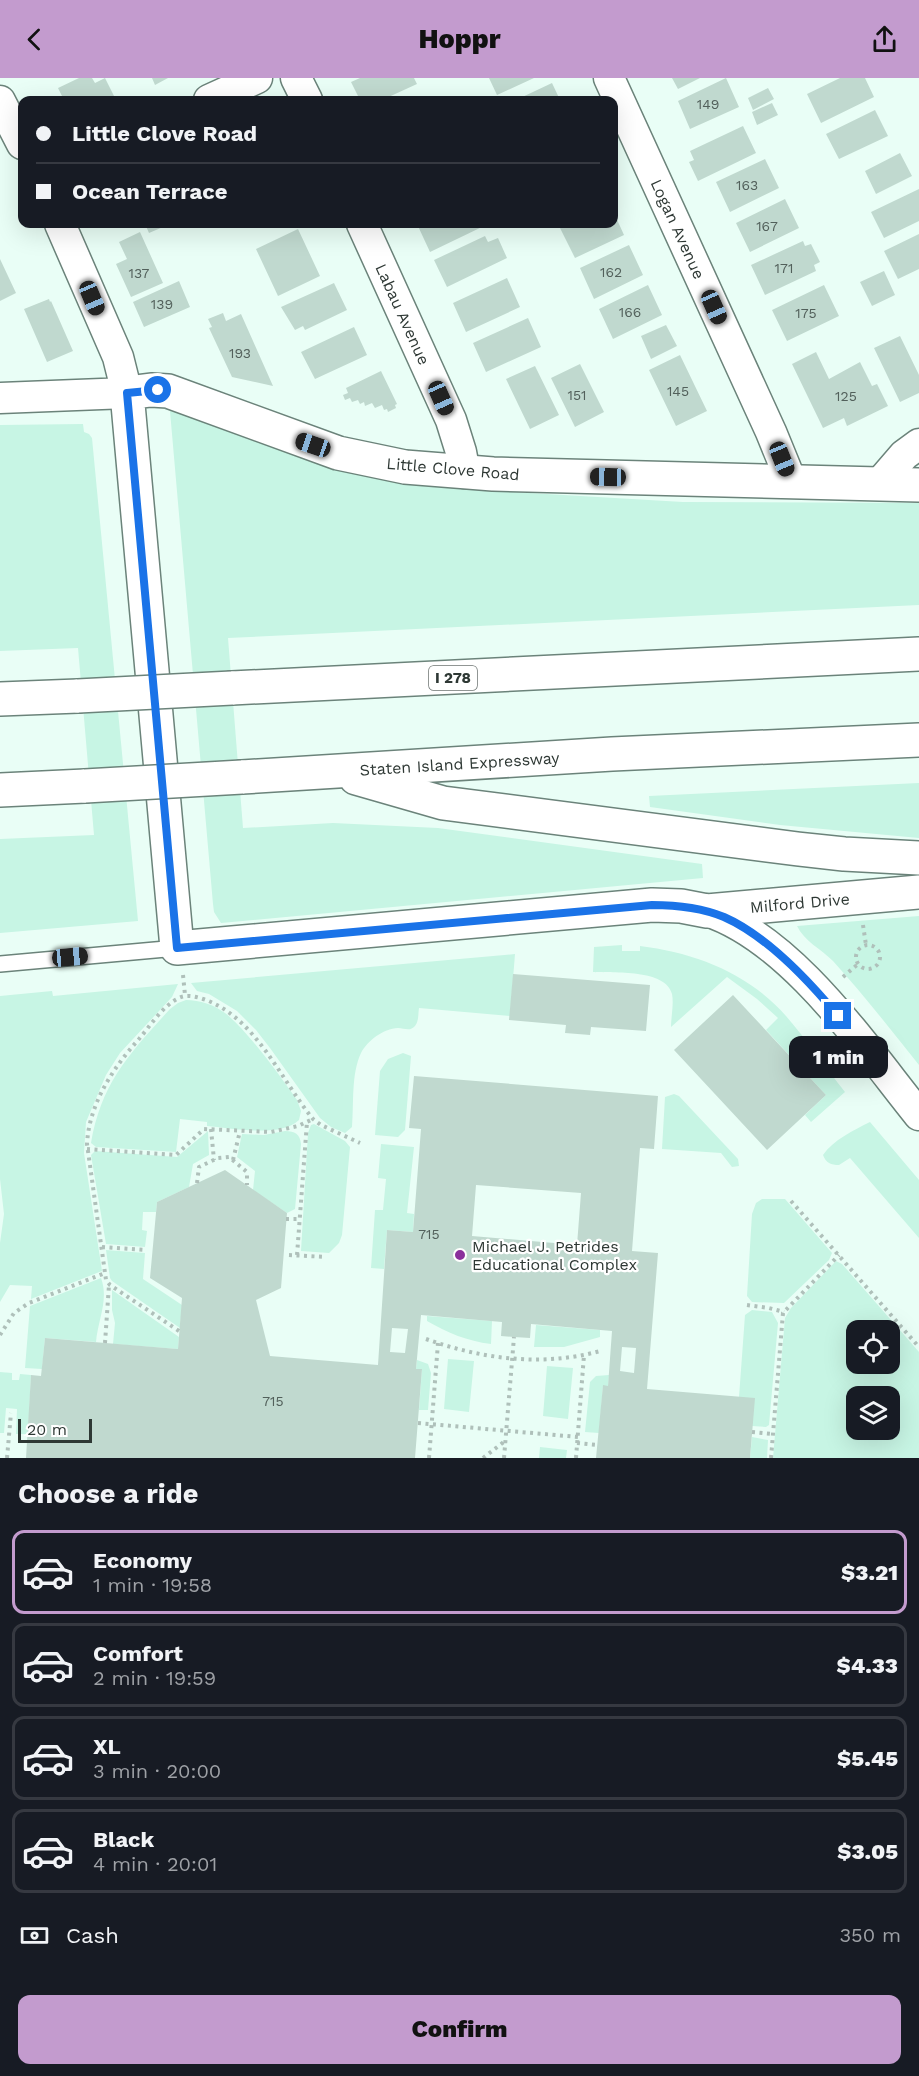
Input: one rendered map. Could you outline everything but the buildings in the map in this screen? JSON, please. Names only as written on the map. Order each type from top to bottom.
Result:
[{"type":"main road","name":"Little Clove Road","points":[[127,393],[151,390],[168,391],[338,453],[405,467],[465,473],[919,485]]},
{"type":"main road","points":[[127,393],[180,961]]},
{"type":"main road","name":"I 278","points":[[0,699],[919,654]]},
{"type":"main road","name":"Staten Island Expressway","points":[[0,790],[334,772],[444,763],[919,740]]},
{"type":"main road","points":[[334,772],[443,803],[798,849],[919,858]]},
{"type":"main road","name":"Milford Drive","points":[[180,961],[652,905],[681,906],[707,912],[919,892]]},
{"type":"street","points":[[218,96],[257,78]]},
{"type":"street","points":[[296,78],[305,96]]},
{"type":"street","name":"Logan Avenue","points":[[609,78],[617,96]]},
{"type":"street","name":"Logan Avenue","points":[[618,98],[771,432],[791,482]]},
{"type":"street","points":[[0,101],[18,136]]},
{"type":"street","points":[[62,228],[118,357],[127,393]]},
{"type":"street","name":"Labau Avenue","points":[[364,228],[451,420],[465,473]]},
{"type":"street","name":"Little Clove Road","points":[[0,398],[127,393]]},
{"type":"street","points":[[879,484],[904,455],[919,444]]},
{"type":"street","points":[[707,912],[723,917],[750,931],[801,975],[830,1006],[919,1115]]},
{"type":"lane","points":[[0,964],[180,961]]},
{"type":"path","points":[[863,918],[866,945]]},
{"type":"path","points":[[866,945],[877,949],[880,960],[876,966],[864,969],[858,964],[856,952],[858,949],[866,945]]},
{"type":"path","points":[[180,961],[185,995]]},
{"type":"path","points":[[843,977],[858,964]]},
{"type":"path","points":[[105,1343],[110,1285],[105,1273],[87,1149],[90,1122],[116,1067],[170,1004],[185,995],[206,1000],[233,1015],[252,1034],[313,1119],[360,1143]]},
{"type":"path","points":[[87,1149],[176,1155],[199,1132],[211,1129],[271,1132],[313,1119]]},
{"type":"path","points":[[297,1255],[307,1122]]},
{"type":"path","points":[[211,1129],[214,1160]]},
{"type":"path","points":[[233,1160],[240,1131]]},
{"type":"path","points":[[197,1183],[199,1167],[223,1156],[233,1160],[248,1172],[247,1185]]},
{"type":"path","points":[[791,1202],[919,1347]]},
{"type":"path","points":[[286,1219],[299,1220]]},
{"type":"path","points":[[102,1247],[145,1250]]},
{"type":"path","points":[[289,1255],[326,1257]]},
{"type":"path","points":[[771,1458],[784,1312],[839,1255]]},
{"type":"path","points":[[0,1335],[14,1313],[29,1303],[105,1273]]},
{"type":"path","points":[[110,1285],[179,1331]]},
{"type":"path","points":[[747,1305],[784,1312]]},
{"type":"path","points":[[504,1458],[514,1337]]},
{"type":"path","points":[[426,1339],[454,1349],[512,1359],[557,1359],[600,1351]]},
{"type":"path","points":[[429,1458],[438,1343]]},
{"type":"path","points":[[576,1458],[584,1355]]},
{"type":"path","points":[[0,1452],[8,1455],[11,1413]]},
{"type":"path","points":[[418,1423],[578,1437]]},
{"type":"path","points":[[752,1432],[772,1434]]},
{"type":"path","points":[[483,1458],[506,1441]]},
{"type":"path","points":[[577,1443],[597,1445]]},
{"type":"green space","points":[[170,411],[228,429],[331,468],[403,484],[683,502],[919,503],[919,605],[228,638],[243,828],[333,823],[438,828],[702,864],[703,878],[221,923],[214,912],[213,904]]},
{"type":"green space","points":[[83,424],[84,432],[92,438],[138,921],[0,933],[0,839],[94,835],[78,648],[0,651],[0,425]]},
{"type":"green space","points":[[919,783],[919,838],[780,825],[650,807],[649,796]]},
{"type":"green space","points":[[919,916],[919,1065],[833,961],[808,941],[797,926]]},
{"type":"green space","points":[[622,945],[622,951],[640,951],[640,946],[701,960],[720,967],[755,988],[786,1016],[845,1092],[811,1122],[805,1115],[826,1095],[766,1030],[778,1018],[727,977],[671,1027],[672,994],[668,986],[660,980],[638,974],[593,972],[594,947]]},
{"type":"green space","points":[[515,954],[510,1016],[419,1008],[417,1022],[413,1028],[387,1030],[368,1044],[358,1061],[352,1127],[345,1133],[331,1127],[320,1118],[270,1048],[237,1011],[209,994],[197,991],[191,983]]},
{"type":"green space","points":[[178,984],[172,997],[120,1053],[106,1075],[86,1122],[84,1153],[102,1271],[31,1299],[32,1286],[10,1285],[0,1302],[0,1243],[4,1214],[0,1179],[0,996],[52,991],[53,996]]},
{"type":"green space","points":[[186,1000],[202,1002],[216,1008],[225,1013],[244,1031],[297,1100],[301,1111],[299,1120],[291,1126],[280,1129],[242,1130],[207,1126],[207,1122],[180,1119],[176,1152],[96,1147],[91,1143],[96,1122],[102,1103],[119,1070],[170,1009]]},
{"type":"green space","points":[[403,1053],[411,1056],[405,1130],[398,1137],[375,1135],[380,1071],[388,1059]]},
{"type":"green space","points":[[674,1094],[679,1096],[738,1159],[739,1166],[732,1167],[721,1153],[662,1149],[665,1097]]},
{"type":"green space","points":[[870,1122],[919,1180],[919,1238],[850,1158],[836,1165],[827,1162],[823,1155],[838,1140]]},
{"type":"green space","points":[[314,1124],[345,1141],[350,1147],[342,1235],[339,1243],[329,1253],[301,1251],[308,1133],[311,1125]]},
{"type":"green space","points":[[208,1131],[209,1155],[193,1164],[189,1187],[157,1202],[156,1212],[143,1212],[142,1230],[147,1231],[145,1247],[106,1244],[91,1155],[95,1151],[177,1157]]},
{"type":"green space","points":[[285,1131],[296,1134],[301,1144],[295,1209],[287,1213],[253,1190],[255,1171],[237,1157],[242,1134],[264,1135]]},
{"type":"green space","points":[[381,1144],[414,1147],[407,1213],[414,1214],[413,1232],[387,1230],[384,1269],[371,1268],[375,1210],[383,1210],[386,1179],[378,1178]]},
{"type":"green space","points":[[762,1199],[785,1199],[832,1253],[829,1260],[784,1303],[752,1302],[747,1296],[752,1214],[756,1203]]},
{"type":"green space","points":[[106,1250],[145,1253],[143,1279],[182,1305],[180,1328],[112,1281]]},
{"type":"green space","points":[[836,1261],[842,1264],[891,1320],[846,1320],[846,1374],[900,1374],[900,1330],[919,1352],[919,1458],[773,1458],[785,1318],[791,1308]]},
{"type":"green space","points":[[101,1278],[104,1294],[96,1342],[45,1338],[42,1369],[25,1368],[30,1306]]},
{"type":"green space","points":[[112,1290],[179,1337],[178,1349],[113,1344],[115,1323],[112,1310]]},
{"type":"green space","points":[[752,1310],[772,1312],[778,1323],[769,1425],[766,1427],[752,1426],[739,1397],[745,1315]]},
{"type":"green space","points":[[427,1316],[492,1321],[491,1344],[450,1333],[427,1321]]},
{"type":"green space","points":[[536,1325],[600,1330],[600,1337],[564,1347],[534,1347]]},
{"type":"green space","points":[[448,1359],[474,1361],[469,1412],[444,1409]]},
{"type":"green space","points":[[417,1360],[428,1364],[431,1373],[428,1410],[419,1410],[422,1369],[416,1369]]},
{"type":"green space","points":[[547,1366],[573,1368],[568,1419],[543,1416]]},
{"type":"green space","points":[[0,1372],[12,1373],[12,1380],[19,1380],[20,1374],[31,1375],[28,1434],[16,1434],[17,1409],[6,1408],[4,1433],[0,1433]]},
{"type":"green space","points":[[609,1375],[608,1386],[603,1386],[599,1433],[585,1432],[590,1382],[596,1376]]},
{"type":"green space","points":[[752,1437],[768,1440],[767,1458],[750,1458]]},
{"type":"green space","points":[[540,1447],[567,1450],[566,1458],[539,1458]]},
{"type":"place","name":"Michael J. Petrides Educational Complex","points":[[460,1255]]},
{"type":"route","points":[[158,390],[127,393],[177,948],[652,905],[681,906],[723,917],[750,931],[801,975],[838,1016]]}]
